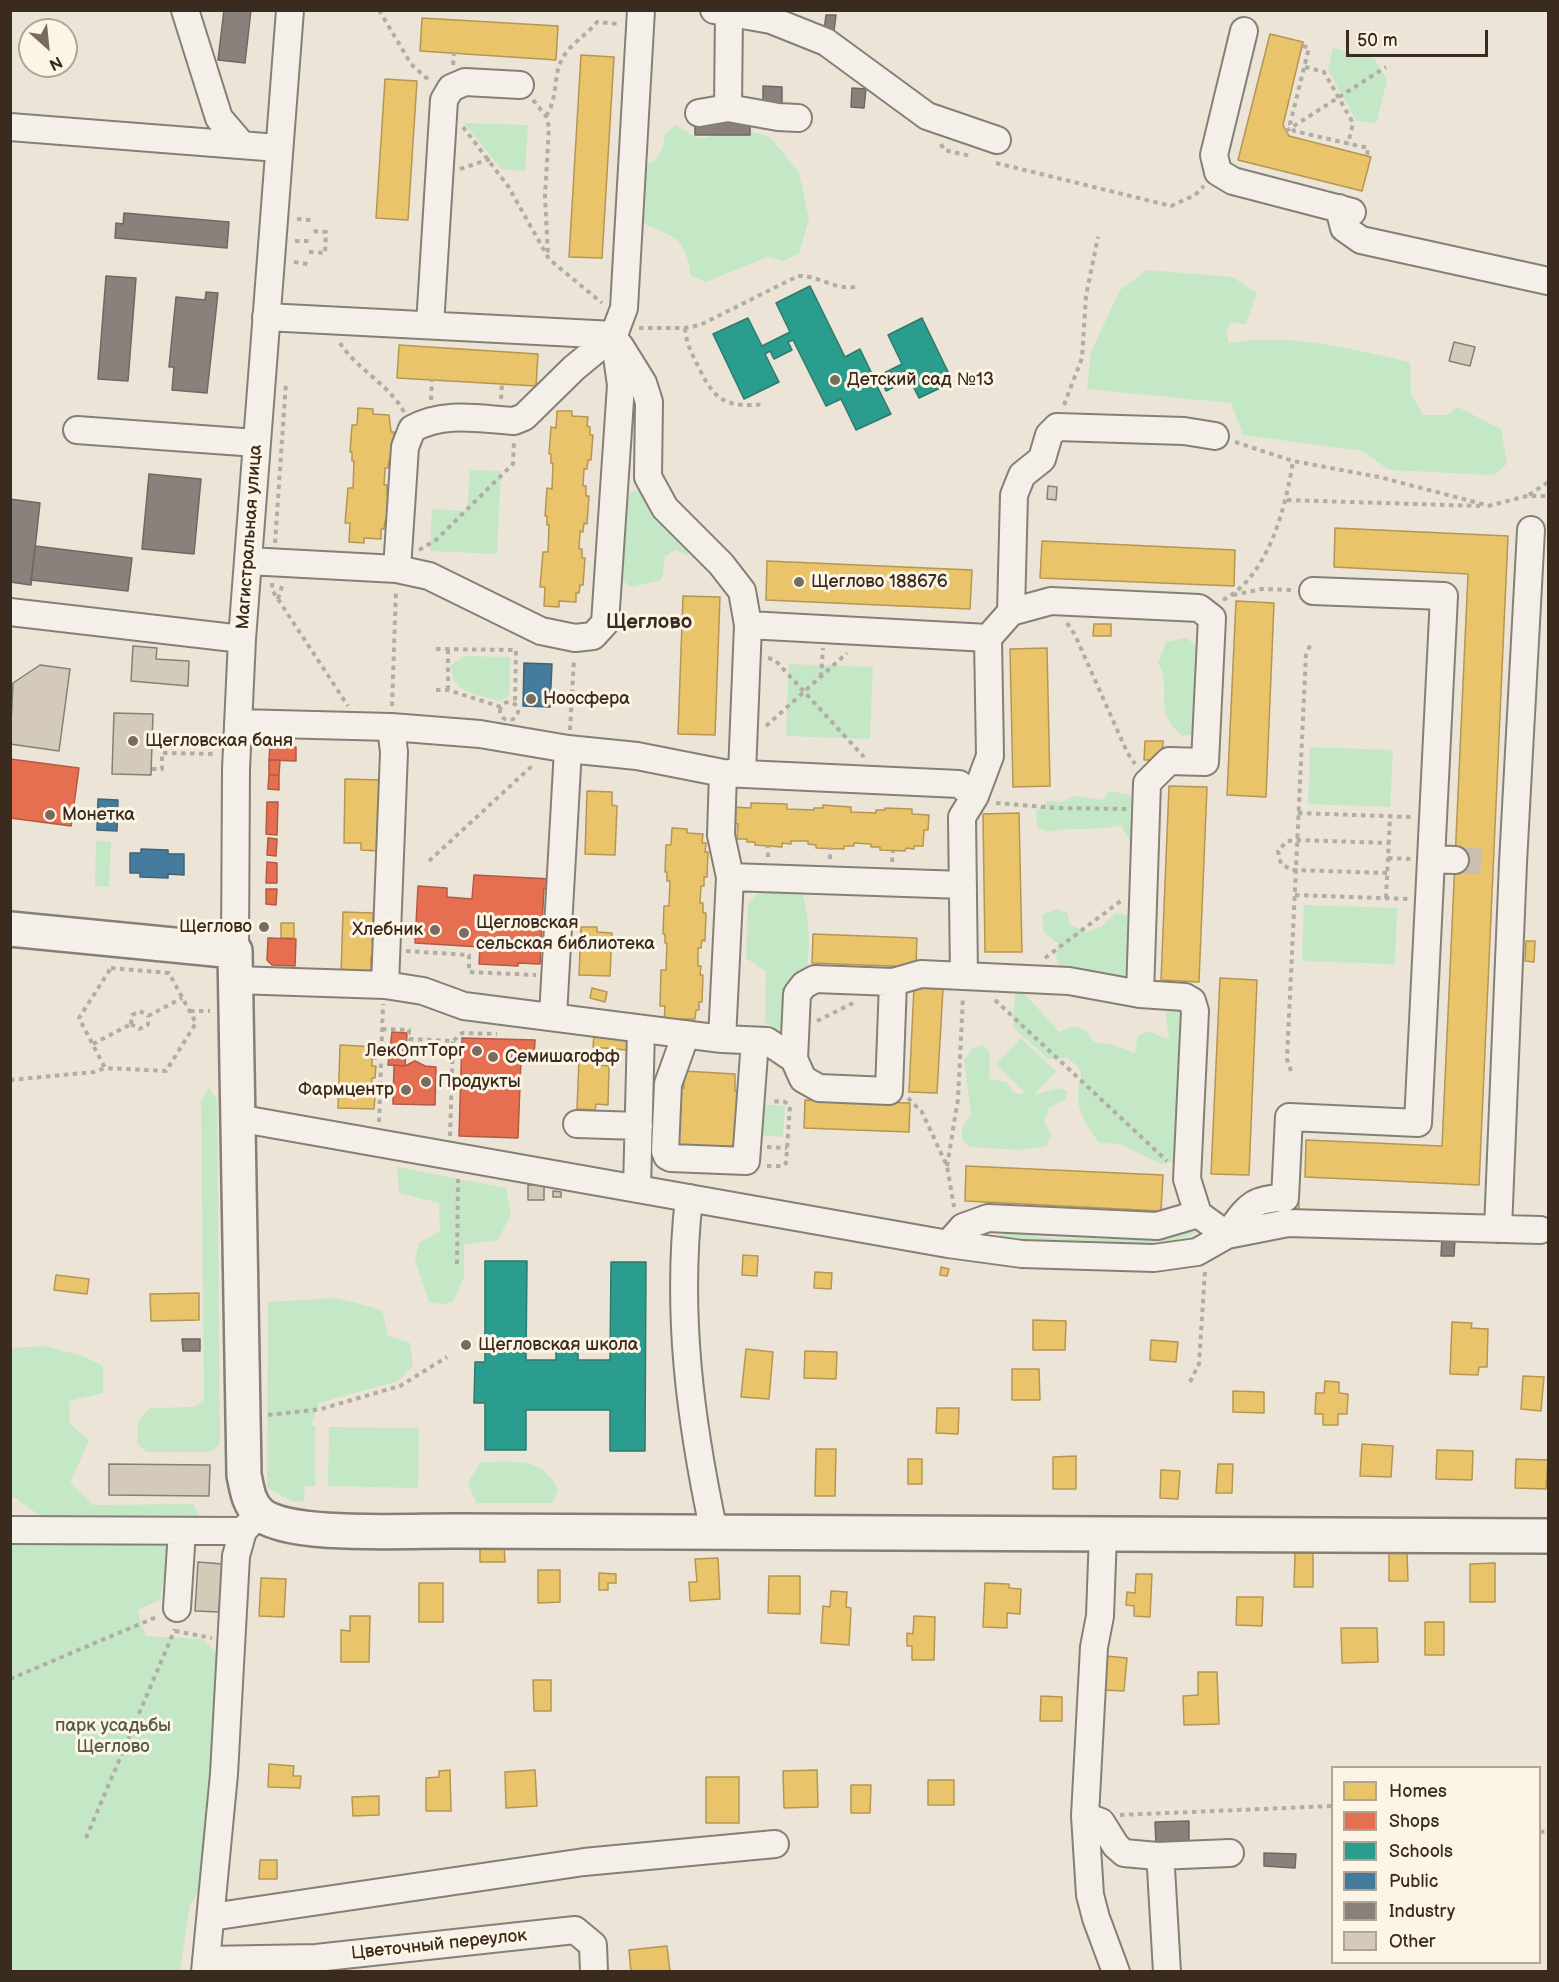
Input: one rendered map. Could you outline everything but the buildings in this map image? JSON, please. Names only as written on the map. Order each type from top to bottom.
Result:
[{"type":"main road","points":[[10,929],[235,965]]},
{"type":"main road","name":"Магистральная улица","points":[[235,965],[244,1475],[251,1522]]},
{"type":"main road","points":[[251,1522],[306,1529],[1548,1536]]},
{"type":"street","points":[[185,10],[219,118],[242,145]]},
{"type":"street","name":"Магистральная улица","points":[[235,965],[238,723],[242,639],[290,10]]},
{"type":"street","points":[[728,108],[721,12],[773,15],[826,42],[927,116],[993,151]]},
{"type":"street","points":[[248,561],[397,566],[429,576],[541,631],[575,638],[593,636],[605,623],[625,332],[624,308],[641,18]]},
{"type":"street","points":[[1244,31],[1214,154],[1218,172],[1233,181],[1346,210],[1344,228],[1361,240],[1548,281]]},
{"type":"street","points":[[430,326],[444,100],[452,88],[465,82],[520,85]]},
{"type":"street","points":[[699,113],[728,108],[778,117],[798,118]]},
{"type":"street","points":[[10,127],[278,148]]},
{"type":"street","points":[[266,316],[430,326],[625,332]]},
{"type":"street","points":[[397,566],[405,447],[412,429],[430,419],[446,417],[514,421],[524,417],[574,368],[625,332]]},
{"type":"street","points":[[625,332],[649,402],[648,477],[665,508],[721,564],[742,591],[748,625],[744,747],[733,773],[721,835],[730,878],[722,1039]]},
{"type":"street","points":[[1011,612],[1014,495],[1022,475],[1042,459],[1049,435],[1057,427],[1184,431],[1215,436]]},
{"type":"street","points":[[77,430],[256,443]]},
{"type":"street","points":[[1498,1229],[1503,862],[1531,530]]},
{"type":"street","points":[[1227,1235],[1249,1207],[1265,1198],[1285,1198],[1288,1117],[1419,1123],[1429,900],[1443,860],[1433,818],[1444,596],[1301,590]]},
{"type":"street","points":[[964,976],[962,817],[975,796],[990,756],[988,638],[1011,612],[1051,601],[1199,608],[1212,618],[1205,762],[1168,761],[1147,783],[1140,994]]},
{"type":"street","points":[[10,612],[242,639]]},
{"type":"street","points":[[748,625],[988,638]]},
{"type":"street","points":[[238,723],[391,727],[480,734],[561,748],[637,756],[733,773],[959,784],[975,796]]},
{"type":"street","points":[[385,985],[394,752],[391,727]]},
{"type":"street","points":[[553,1016],[561,748]]},
{"type":"street","points":[[730,878],[963,885]]},
{"type":"street","points":[[235,965],[423,991],[464,1006],[722,1039],[766,1041],[794,1059]]},
{"type":"street","points":[[893,982],[889,1091],[819,1088],[803,1079],[794,1059],[797,994],[804,985],[814,979],[893,982],[921,974],[1069,981],[1140,994],[1185,997],[1192,1001],[1195,1011],[1187,1179],[1198,1214],[1227,1235]]},
{"type":"street","points":[[637,1189],[641,1029]]},
{"type":"street","points":[[686,1034],[668,1084],[667,1156],[746,1161],[755,1041]]},
{"type":"street","points":[[237,1118],[689,1198],[956,1236],[1022,1254],[1154,1258],[1197,1252],[1227,1235],[1288,1223],[1540,1230]]},
{"type":"street","points":[[577,1124],[639,1126]]},
{"type":"street","points":[[689,1198],[683,1256],[687,1372],[696,1448],[714,1532]]},
{"type":"street","points":[[956,1236],[988,1218],[1158,1226],[1198,1214]]},
{"type":"street","points":[[10,1530],[182,1531],[251,1522]]},
{"type":"street","points":[[206,1966],[224,1774],[236,1556],[251,1522]]},
{"type":"street","points":[[176,1619],[182,1531]]},
{"type":"street","points":[[1103,1533],[1100,1616],[1094,1647],[1085,1816],[1090,1895],[1095,1918],[1116,1971]]},
{"type":"street","points":[[1085,1816],[1101,1822],[1116,1846],[1124,1853],[1156,1856],[1230,1853]]},
{"type":"street","points":[[211,1917],[584,1862],[775,1844]]},
{"type":"street","points":[[1156,1856],[1161,1868],[1167,1971]]},
{"type":"street","name":"Цветочный переулок","points":[[206,1966],[317,1965],[575,1930],[593,1945],[594,1971]]},
{"type":"path","points":[[379,10],[411,64],[436,86],[508,186],[549,259],[603,303]]},
{"type":"path","points":[[546,116],[552,107],[560,63],[568,49],[587,35],[597,22],[641,18]]},
{"type":"path","points":[[1303,46],[1310,48],[1301,80],[1292,127],[1294,131],[1368,148],[1367,156]]},
{"type":"path","points":[[1305,67],[1324,72],[1353,123],[1348,144]]},
{"type":"path","points":[[1286,131],[1386,67]]},
{"type":"path","points":[[1294,78],[1301,80]]},
{"type":"path","points":[[520,85],[546,116],[549,127],[545,197],[549,259]]},
{"type":"path","points":[[927,116],[944,150],[978,158]]},
{"type":"path","points":[[1334,148],[1336,141]]},
{"type":"path","points":[[993,151],[1171,206],[1195,195],[1218,172]]},
{"type":"path","points":[[297,219],[311,220]]},
{"type":"path","points":[[309,252],[325,253],[327,232],[311,231]]},
{"type":"path","points":[[1057,427],[1082,358],[1086,296],[1098,237]]},
{"type":"path","points":[[296,241],[310,242]]},
{"type":"path","points":[[294,262],[309,264]]},
{"type":"path","points":[[625,332],[700,325],[798,276],[805,276],[842,289],[855,287]]},
{"type":"path","points":[[333,320],[339,341],[349,357],[398,401],[412,429]]},
{"type":"path","points":[[685,328],[686,343],[707,386],[720,400],[742,407],[765,404]]},
{"type":"path","points":[[391,727],[397,566],[436,540],[513,464],[514,421]]},
{"type":"path","points":[[1215,436],[1293,462],[1379,477],[1490,506]]},
{"type":"path","points":[[1232,595],[1266,555],[1287,500],[1293,462]]},
{"type":"path","points":[[1527,496],[1548,482]]},
{"type":"path","points":[[1287,500],[1490,506],[1527,496],[1548,496]]},
{"type":"path","points":[[274,562],[272,590],[362,726]]},
{"type":"path","points":[[1216,603],[1232,595],[1262,589],[1301,590]]},
{"type":"path","points":[[1051,601],[1076,636],[1126,752],[1147,783]]},
{"type":"path","points":[[744,747],[853,647],[859,631]]},
{"type":"path","points":[[429,861],[561,748],[575,638]]},
{"type":"path","points":[[1291,1071],[1287,1059],[1298,813],[1306,655],[1311,643]]},
{"type":"path","points":[[436,649],[516,650],[515,705],[517,715],[509,720],[501,716],[501,707]]},
{"type":"path","points":[[448,649],[448,690]]},
{"type":"path","points":[[747,652],[775,660],[886,780]]},
{"type":"path","points":[[436,690],[448,690],[501,707]]},
{"type":"path","points":[[501,707],[508,702],[515,705]]},
{"type":"path","points":[[152,769],[162,769],[162,753],[215,754]]},
{"type":"path","points":[[975,796],[993,802],[1057,808],[1146,809]]},
{"type":"path","points":[[1298,813],[1433,818]]},
{"type":"path","points":[[1386,898],[1390,817]]},
{"type":"path","points":[[1387,873],[1296,870],[1281,864],[1278,851],[1287,841],[1297,840],[1389,843]]},
{"type":"path","points":[[1016,979],[1088,928],[1144,882]]},
{"type":"path","points":[[1295,895],[1429,900]]},
{"type":"path","points":[[404,940],[404,951],[470,955],[469,972],[555,976]]},
{"type":"path","points":[[10,1080],[94,1072],[105,1068],[166,1071],[196,1023],[168,973],[111,968],[79,1018],[105,1068]]},
{"type":"path","points":[[947,1166],[958,1099],[964,976]]},
{"type":"path","points":[[964,976],[981,987],[1187,1179]]},
{"type":"path","points":[[378,1142],[385,985]]},
{"type":"path","points":[[148,1016],[182,998]]},
{"type":"path","points":[[796,1032],[854,1002]]},
{"type":"path","points":[[131,1024],[132,1015],[140,1011],[148,1016]]},
{"type":"path","points":[[190,1011],[218,1011]]},
{"type":"path","points":[[131,1024],[139,1029],[147,1025],[148,1016]]},
{"type":"path","points":[[93,1044],[131,1024]]},
{"type":"path","points":[[382,1029],[409,1030],[409,1039],[453,1041],[462,1033],[503,1034]]},
{"type":"path","points":[[450,1137],[453,1041]]},
{"type":"path","points":[[901,1095],[910,1099],[922,1112],[947,1166],[956,1236]]},
{"type":"path","points":[[746,1161],[752,1165],[783,1167],[786,1163],[789,1106],[785,1102],[752,1100]]},
{"type":"path","points":[[458,1172],[458,1264]]},
{"type":"path","points":[[1190,1382],[1199,1364],[1206,1273],[1197,1252]]},
{"type":"path","points":[[261,1416],[321,1409],[400,1386],[447,1357]]},
{"type":"path","points":[[86,1838],[176,1619]]},
{"type":"path","points":[[10,1679],[176,1619],[231,1642]]},
{"type":"path","points":[[1085,1816],[1331,1806]]},
{"type":"green space","points":[[1333,48],[1374,58],[1387,80],[1376,124],[1356,120],[1328,70]]},
{"type":"green space","points":[[464,123],[528,125],[525,171],[501,169]]},
{"type":"green space","points":[[676,125],[702,138],[714,135],[729,125],[770,137],[799,173],[809,219],[799,253],[784,261],[767,257],[706,282],[691,276],[689,263],[681,245],[670,235],[640,222],[639,168],[659,155],[665,133]]},
{"type":"green space","points":[[1147,270],[1232,277],[1257,293],[1246,324],[1231,322],[1226,332],[1229,343],[1274,340],[1320,343],[1410,362],[1411,394],[1423,415],[1446,415],[1458,407],[1501,429],[1507,464],[1493,475],[1389,470],[1363,451],[1243,435],[1231,403],[1087,389],[1091,352],[1120,290]]},
{"type":"green space","points":[[470,470],[501,471],[497,554],[430,551],[432,509],[467,511]]},
{"type":"green space","points":[[647,488],[695,548],[686,555],[676,550],[665,556],[662,580],[632,587],[618,578],[622,513],[631,492]]},
{"type":"green space","points":[[1186,638],[1199,647],[1195,686],[1200,723],[1196,734],[1182,736],[1171,725],[1167,717],[1162,670],[1158,663],[1166,642]]},
{"type":"green space","points":[[465,656],[510,657],[509,696],[499,701],[473,694],[460,687],[452,675],[451,665]]},
{"type":"green space","points":[[789,664],[873,667],[870,739],[786,736]]},
{"type":"green space","points":[[1310,747],[1393,750],[1390,807],[1308,804]]},
{"type":"green space","points":[[1109,791],[1130,795],[1139,806],[1138,842],[1130,841],[1121,825],[1047,832],[1037,827],[1036,811],[1048,801],[1063,802],[1073,796],[1102,800]]},
{"type":"green space","points":[[96,841],[111,842],[109,887],[95,886]]},
{"type":"green space","points":[[761,889],[801,890],[806,909],[808,961],[792,1031],[779,1032],[765,1022],[766,972],[746,958],[748,905]]},
{"type":"green space","points":[[1304,905],[1397,908],[1395,964],[1302,961]]},
{"type":"green space","points":[[1057,909],[1067,912],[1070,925],[1086,932],[1102,926],[1116,913],[1131,916],[1137,931],[1129,948],[1133,964],[1127,975],[1112,979],[1061,969],[1056,958],[1058,943],[1044,933],[1042,915]]},
{"type":"green space","points":[[1024,993],[1059,1032],[1075,1026],[1085,1030],[1094,1042],[1113,1045],[1135,1053],[1138,1036],[1148,1031],[1166,1039],[1169,1036],[1167,1010],[1180,1004],[1187,1014],[1177,1161],[1162,1164],[1120,1144],[1100,1143],[1088,1127],[1079,1108],[1081,1075],[1078,1068],[1068,1058],[1048,1059],[1013,1027],[1015,994]]},
{"type":"green space","points":[[1021,1038],[1056,1071],[1034,1095],[1060,1088],[1068,1092],[1065,1100],[1049,1108],[1044,1121],[1051,1134],[1047,1146],[1019,1150],[970,1147],[962,1140],[962,1128],[971,1114],[964,1060],[972,1048],[983,1045],[990,1052],[989,1079],[1007,1082],[1014,1093],[1026,1094],[996,1064]]},
{"type":"green space","points":[[209,1088],[217,1100],[220,1444],[210,1452],[147,1452],[137,1443],[138,1422],[150,1408],[195,1407],[204,1399],[201,1100]]},
{"type":"green space","points":[[758,1104],[785,1106],[783,1137],[757,1135]]},
{"type":"green space","points":[[397,1167],[506,1188],[511,1214],[498,1240],[464,1245],[464,1277],[453,1302],[443,1304],[429,1302],[415,1260],[419,1243],[440,1231],[439,1203],[399,1193]]},
{"type":"green space","points":[[1183,1223],[1196,1231],[1181,1239],[1159,1244],[1073,1245],[1000,1241],[997,1237],[1011,1228],[1027,1229],[1036,1237],[1104,1239],[1121,1228]]},
{"type":"green space","points":[[336,1298],[382,1310],[388,1336],[410,1343],[413,1366],[398,1381],[319,1403],[311,1426],[315,1426],[315,1486],[305,1486],[304,1501],[293,1502],[267,1488],[268,1302]]},
{"type":"green space","points":[[46,1346],[85,1357],[103,1366],[103,1393],[69,1401],[70,1424],[89,1440],[70,1483],[93,1505],[194,1504],[198,1516],[182,1521],[46,1520],[14,1497],[11,1498],[11,1348]]},
{"type":"green space","points":[[329,1427],[419,1428],[418,1488],[328,1486]]},
{"type":"green space","points":[[481,1462],[526,1463],[544,1471],[558,1490],[553,1503],[476,1503],[468,1482]]},
{"type":"green space","name":"парк усадьбы Щеглово","points":[[11,1536],[157,1538],[169,1549],[160,1600],[137,1610],[146,1636],[202,1639],[223,1659],[203,1884],[190,1905],[180,1971],[11,1971]]},
{"type":"tunnel","points":[[1455,860],[1494,862]]},
{"type":"place","name":"Детский сад №13","points":[[835,380]]},
{"type":"place","name":"Щеглово 188676","points":[[799,582]]},
{"type":"place","name":"Ноосфера","points":[[531,699]]},
{"type":"place","name":"Щегловская баня","points":[[133,741]]},
{"type":"place","name":"Монетка","points":[[50,815]]},
{"type":"place","name":"Щеглово","points":[[264,927]]},
{"type":"place","name":"Хлебник","points":[[435,930]]},
{"type":"place","name":"Щегловская сельская библиотека","points":[[464,933]]},
{"type":"place","name":"ЛекОптТорг","points":[[477,1051]]},
{"type":"place","name":"Семишагофф","points":[[493,1057]]},
{"type":"place","name":"Продукты","points":[[426,1082]]},
{"type":"place","name":"Фармцентр","points":[[406,1090]]},
{"type":"place","name":"Щегловская школа","points":[[466,1345]]},
{"type":"district","name":"Щеглово","points":[[649,623]]}]
